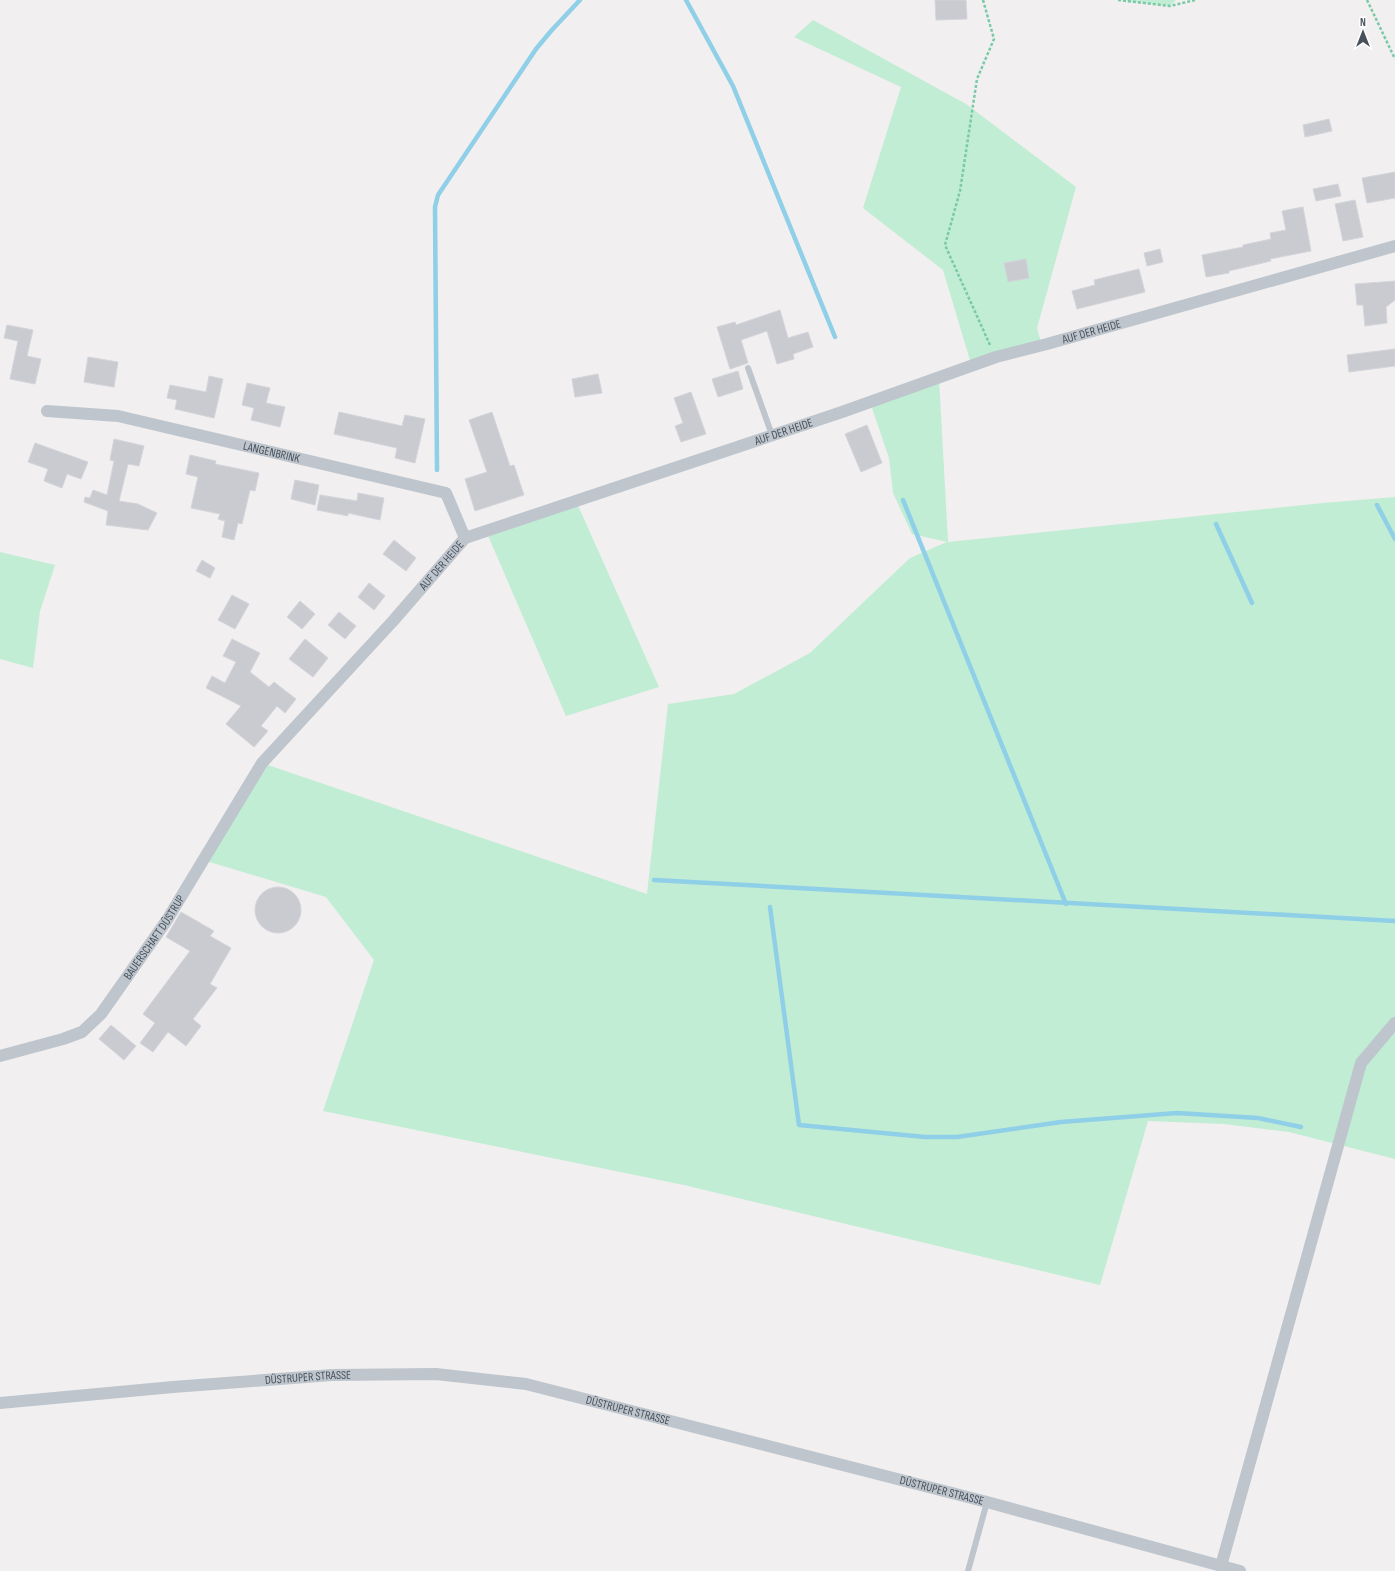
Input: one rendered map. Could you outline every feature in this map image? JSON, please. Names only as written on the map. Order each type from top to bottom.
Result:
[{"type":"street","name":"AUF DER HEIDE","points":[[262,763],[393,621],[465,538],[996,358],[1395,246]]},
{"type":"street","name":"LANGENBRINK","points":[[47,411],[118,416],[446,493],[465,538]]},
{"type":"street","name":"BAUERSCHAFT DÜSTRUP","points":[[0,1056],[63,1039],[82,1032],[100,1014],[167,920],[262,763]]},
{"type":"street","points":[[1221,1566],[1361,1063],[1395,1023]]},
{"type":"street","name":"DÜSTRUPER STRASSE","points":[[0,1403],[173,1386],[325,1375],[436,1374],[526,1384],[987,1502],[1240,1571]]},
{"type":"lane","points":[[748,368],[772,435]]},
{"type":"lane","points":[[968,1571],[987,1502]]},
{"type":"path","points":[[983,0],[994,39],[977,79],[960,191],[945,245],[996,358]]},
{"type":"path","points":[[1118,0],[1170,6],[1195,0]]},
{"type":"path","points":[[1367,0],[1395,59]]},
{"type":"green space","points":[[1118,0],[1176,0],[1170,6]]},
{"type":"green space","points":[[813,20],[966,104],[1076,187],[1037,328],[1042,346],[972,367],[943,270],[863,208],[901,87],[794,37]]},
{"type":"green space","points":[[939,378],[948,542],[1323,503],[1395,497],[1395,1159],[1289,1132],[1224,1124],[1148,1121],[1100,1285],[684,1185],[323,1111],[374,960],[326,897],[203,860],[262,763],[647,894],[668,704],[734,694],[810,653],[910,558],[947,542],[912,534],[893,493],[889,458],[870,402]]},
{"type":"green space","points":[[576,501],[659,687],[566,716],[486,531]]},
{"type":"green space","points":[[0,552],[55,565],[40,611],[33,668],[0,659]]},
{"type":"building","points":[[935,0],[966,0],[967,19],[936,20]]},
{"type":"building","points":[[1329,119],[1332,131],[1305,137],[1303,125]]},
{"type":"building","points":[[1395,172],[1395,198],[1367,203],[1362,178]]},
{"type":"building","points":[[1338,184],[1341,196],[1316,201],[1313,189]]},
{"type":"building","points":[[1355,200],[1363,237],[1343,241],[1335,204]]},
{"type":"building","points":[[1303,207],[1311,251],[1270,259],[1271,261],[1229,271],[1229,273],[1206,277],[1202,255],[1243,247],[1243,245],[1271,239],[1270,233],[1286,230],[1282,211]]},
{"type":"building","points":[[1160,249],[1163,262],[1147,266],[1144,253]]},
{"type":"building","points":[[1026,259],[1029,278],[1008,282],[1004,263]]},
{"type":"building","points":[[1139,269],[1145,292],[1077,309],[1072,291],[1095,285],[1094,280]]},
{"type":"building","points":[[1395,281],[1395,300],[1386,307],[1387,323],[1365,326],[1363,305],[1357,305],[1355,284]]},
{"type":"building","points":[[780,310],[788,338],[808,332],[813,347],[793,354],[794,359],[777,364],[767,331],[741,340],[748,363],[730,369],[717,327],[735,322],[736,325]]},
{"type":"building","points":[[7,325],[33,330],[27,356],[41,359],[35,384],[10,379],[18,341],[4,338]]},
{"type":"building","points":[[1395,349],[1395,366],[1349,372],[1347,355]]},
{"type":"building","points":[[88,357],[118,362],[114,387],[84,382]]},
{"type":"building","points":[[738,371],[743,389],[718,397],[712,379]]},
{"type":"building","points":[[598,374],[602,393],[575,397],[572,379]]},
{"type":"building","points":[[209,376],[223,379],[214,418],[175,409],[177,400],[167,398],[170,385],[206,392]]},
{"type":"building","points":[[247,383],[270,388],[266,403],[285,407],[280,427],[251,420],[254,408],[242,405]]},
{"type":"building","points":[[691,392],[706,434],[681,442],[675,426],[683,423],[674,398]]},
{"type":"building","points":[[339,412],[402,426],[405,415],[425,419],[415,463],[395,458],[397,448],[334,434]]},
{"type":"building","points":[[492,412],[510,466],[514,465],[524,495],[475,511],[465,479],[487,472],[469,420]]},
{"type":"building","points":[[867,425],[882,463],[861,472],[845,434]]},
{"type":"building","points":[[114,439],[144,446],[139,466],[128,464],[119,501],[138,504],[157,513],[148,530],[106,525],[108,511],[84,502],[85,497],[90,498],[93,490],[107,495],[114,461],[110,460]]},
{"type":"building","points":[[35,443],[88,462],[81,479],[67,474],[62,488],[44,481],[48,469],[28,462]]},
{"type":"building","points":[[190,455],[216,461],[215,464],[259,473],[255,491],[250,490],[242,524],[238,523],[234,540],[222,537],[225,521],[218,519],[220,514],[191,508],[198,477],[186,474]]},
{"type":"building","points":[[295,480],[319,485],[315,505],[291,499]]},
{"type":"building","points":[[358,493],[384,498],[380,520],[348,513],[348,516],[317,510],[320,495],[357,501]]},
{"type":"building","points":[[394,540],[416,558],[406,571],[383,554]]},
{"type":"building","points":[[202,560],[215,568],[210,578],[196,571]]},
{"type":"building","points":[[369,583],[385,596],[374,610],[358,597]]},
{"type":"building","points":[[232,595],[249,604],[235,629],[218,620]]},
{"type":"building","points":[[300,601],[315,614],[302,629],[287,617]]},
{"type":"building","points":[[339,612],[356,626],[345,639],[328,625]]},
{"type":"building","points":[[232,639],[260,653],[250,672],[269,687],[274,682],[296,699],[285,713],[277,706],[261,726],[268,731],[254,747],[226,724],[241,706],[206,688],[212,676],[225,683],[236,662],[223,656]]},
{"type":"building","points":[[305,639],[328,658],[313,677],[289,659]]},
{"type":"building","points":[[278,887],[291,891],[297,897],[301,910],[297,923],[291,929],[278,933],[265,929],[259,923],[255,910],[259,897],[265,891]]},
{"type":"building","points":[[181,912],[214,931],[210,936],[231,948],[210,984],[217,988],[193,1019],[201,1026],[186,1046],[168,1032],[153,1052],[140,1043],[155,1023],[143,1014],[190,951],[166,937]]},
{"type":"building","points":[[111,1025],[136,1046],[124,1060],[99,1039]]},
{"type":"waterway","points":[[437,470],[435,207],[438,195],[536,49],[580,0]]},
{"type":"waterway","points":[[686,0],[733,86],[835,337]]},
{"type":"waterway","points":[[903,500],[1066,904]]},
{"type":"waterway","points":[[1377,505],[1395,539]]},
{"type":"waterway","points":[[1216,524],[1252,603]]},
{"type":"waterway","points":[[654,880],[1395,921]]},
{"type":"waterway","points":[[770,907],[799,1125],[925,1137],[957,1137],[1061,1122],[1177,1113],[1258,1118],[1301,1127]]}]
